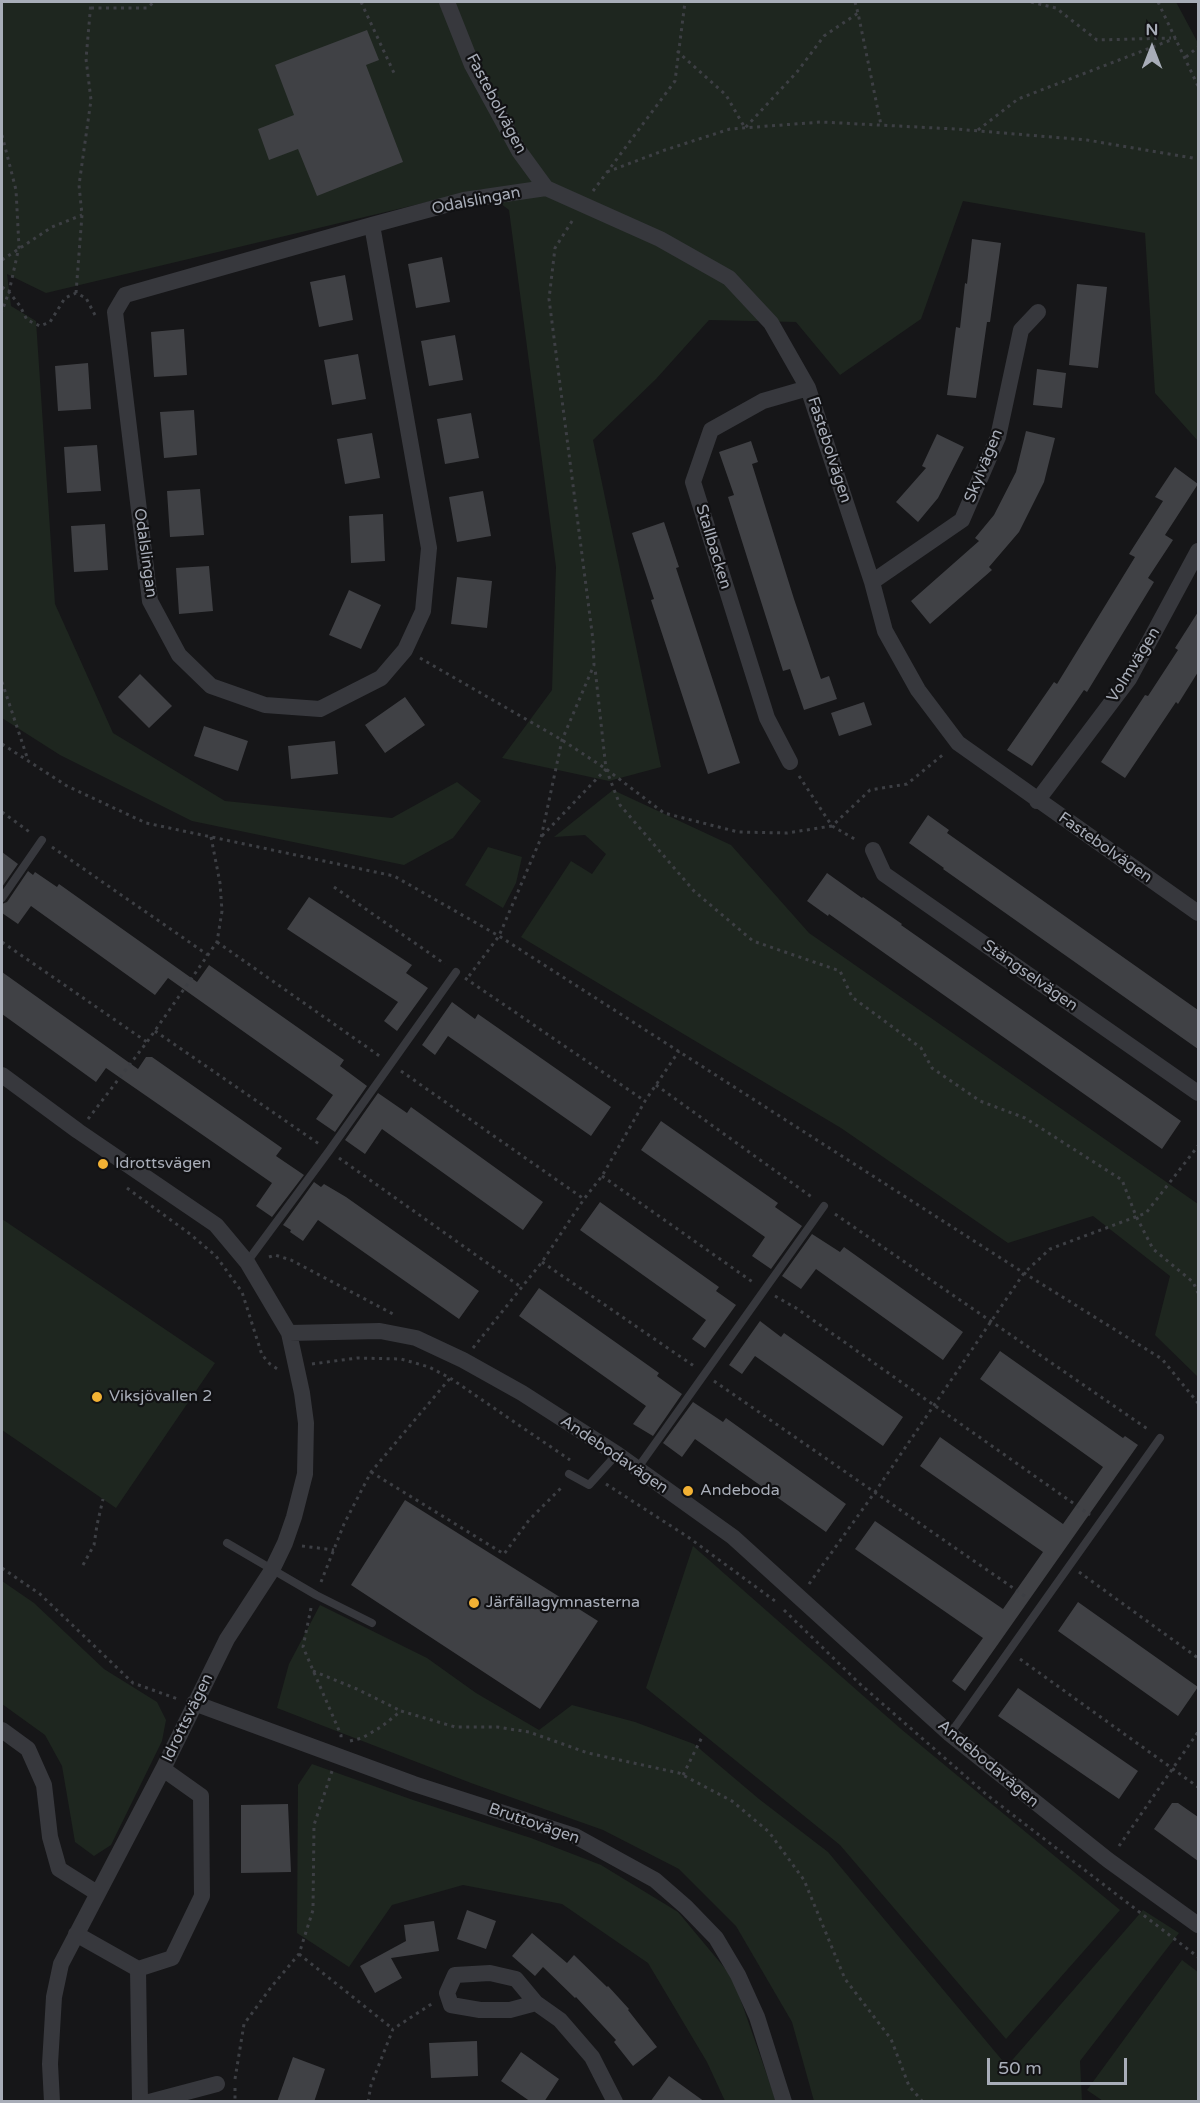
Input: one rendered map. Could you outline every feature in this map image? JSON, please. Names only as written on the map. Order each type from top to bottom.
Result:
[{"type":"street","name":"Fastebolvägen","points":[[447,2],[472,65],[519,151],[546,188],[660,239],[729,278],[771,323],[808,388],[872,582],[885,631],[918,690],[958,743],[1198,913]]},
{"type":"street","name":"Odalslingan","points":[[372,225],[429,548],[423,611],[405,650],[381,678],[320,709],[265,705],[211,686],[179,655],[150,601],[115,312],[125,295],[372,225],[464,201],[546,188]]},
{"type":"street","name":"Skylvägen","points":[[872,582],[962,520],[998,437],[1021,330],[1038,312]]},
{"type":"street","name":"Stallbacken","points":[[790,762],[767,718],[693,482],[711,430],[763,401],[808,388]]},
{"type":"street","name":"Volmvägen","points":[[1037,801],[1129,679],[1198,551]]},
{"type":"street","name":"Stängselvägen","points":[[873,850],[884,874],[1198,1093]]},
{"type":"street","points":[[2,1075],[78,1131],[216,1225],[247,1262],[289,1333]]},
{"type":"street","name":"Andebodavägen","points":[[289,1333],[380,1331],[416,1338],[463,1360],[522,1393],[617,1454],[733,1537],[950,1734],[1108,1860],[1198,1924]]},
{"type":"street","name":"Idrottsvägen","points":[[52,2102],[50,2064],[54,1997],[61,1964],[227,1639],[272,1570],[294,1517],[305,1474],[306,1423],[289,1333]]},
{"type":"street","name":"Bruttovägen","points":[[194,1703],[340,1750],[414,1784],[575,1836],[655,1880],[716,1938],[738,1975],[757,2017],[784,2102]]},
{"type":"street","points":[[2,1730],[28,1749],[44,1785],[50,1837],[59,1869],[97,1893]]},
{"type":"street","points":[[76,1934],[138,1970],[172,1958],[202,1896],[201,1796],[163,1768]]},
{"type":"street","points":[[138,1970],[140,2102]]},
{"type":"street","points":[[536,2002],[510,2010],[480,2010],[451,2005],[447,1993],[455,1975],[490,1973],[516,1979],[536,2002],[560,2020],[592,2057],[615,2102]]},
{"type":"street","points":[[149,2102],[217,2084]]},
{"type":"lane","points":[[2,898],[42,840]]},
{"type":"lane","points":[[247,1262],[456,972]]},
{"type":"lane","points":[[637,1469],[824,1206]]},
{"type":"lane","points":[[950,1734],[1160,1438]]},
{"type":"lane","points":[[570,1475],[589,1485],[617,1454]]},
{"type":"lane","points":[[227,1543],[316,1595],[372,1623]]},
{"type":"path","points":[[76,293],[82,215],[79,185],[91,100],[86,59],[91,2]]},
{"type":"path","points":[[91,8],[147,8],[154,2]]},
{"type":"path","points":[[361,2],[393,74]]},
{"type":"path","points":[[685,2],[675,81],[583,205],[555,248],[549,299],[593,640],[606,769],[620,805],[694,891],[753,941],[840,971],[852,997],[921,1048],[932,1068],[980,1101],[1025,1118],[1122,1180],[1136,1216],[1153,1249],[1193,1281],[1198,1293]]},
{"type":"path","points":[[855,2],[881,125]]},
{"type":"path","points":[[1032,2],[1056,8],[1097,40],[1176,38]]},
{"type":"path","points":[[1158,2],[1198,86]]},
{"type":"path","points":[[745,128],[797,72],[824,36],[858,13]]},
{"type":"path","points":[[977,131],[1018,99],[1116,59],[1176,38]]},
{"type":"path","points":[[1186,57],[1198,47]]},
{"type":"path","points":[[677,51],[726,95],[745,128]]},
{"type":"path","points":[[607,173],[665,150],[730,129],[821,122],[1087,140],[1198,159]]},
{"type":"path","points":[[2,135],[16,190],[19,247],[9,292],[2,311]]},
{"type":"path","points":[[2,260],[52,227],[82,215]]},
{"type":"path","points":[[2,287],[20,306],[27,320],[40,326],[50,322],[65,297],[76,293],[86,298],[96,316],[115,312]]},
{"type":"path","points":[[405,650],[562,740],[606,769],[664,813],[738,832],[788,833],[832,826],[870,790],[907,784],[958,743]]},
{"type":"path","points":[[467,979],[500,936],[541,838],[562,740],[594,665]]},
{"type":"path","points":[[2,682],[28,761]]},
{"type":"path","points":[[2,744],[66,786],[146,823],[394,876],[500,936],[1024,1273],[1162,1359],[1198,1403]]},
{"type":"path","points":[[790,762],[832,826],[873,850]]},
{"type":"path","points":[[541,838],[606,769]]},
{"type":"path","points":[[2,812],[208,955]]},
{"type":"path","points":[[78,1131],[147,1042],[217,942],[221,902],[211,837]]},
{"type":"path","points":[[334,887],[645,1101]]},
{"type":"path","points":[[2,942],[147,1042]]},
{"type":"path","points":[[217,942],[584,1198]]},
{"type":"path","points":[[155,1031],[358,1170],[521,1287]]},
{"type":"path","points":[[235,2102],[234,2081],[244,2024],[299,1954],[313,1910],[314,1825],[340,1750],[341,1736],[303,1647],[308,1614],[344,1524],[371,1472],[450,1378],[542,1262],[584,1198],[602,1176],[645,1101],[679,1051]]},
{"type":"path","points":[[656,1085],[824,1206],[1160,1438]]},
{"type":"path","points":[[801,1597],[1024,1273],[1050,1249],[1146,1213],[1198,1146]]},
{"type":"path","points":[[602,1176],[764,1290],[796,1308],[1101,1523]]},
{"type":"path","points":[[124,1186],[216,1256],[242,1292],[262,1354],[279,1370],[357,1358],[401,1359],[429,1367],[450,1378],[579,1466],[558,1492],[529,1520],[504,1554],[371,1472]]},
{"type":"path","points":[[247,1262],[275,1255],[291,1260],[396,1316]]},
{"type":"path","points":[[542,1262],[684,1358],[1040,1608]]},
{"type":"path","points":[[596,1478],[688,1537],[776,1602],[860,1684],[970,1780],[1198,1957]]},
{"type":"path","points":[[83,1565],[94,1545],[103,1499]]},
{"type":"path","points":[[1070,1566],[1198,1658]]},
{"type":"path","points":[[2,1568],[40,1594],[133,1683],[194,1703]]},
{"type":"path","points":[[1020,1659],[1198,1787]]},
{"type":"path","points":[[313,1671],[401,1710],[455,1727],[497,1727],[529,1732],[588,1753],[683,1775],[732,1801],[769,1833],[804,1880],[845,1979],[891,2039],[909,2086],[923,2102]]},
{"type":"path","points":[[176,1698],[181,1689]]},
{"type":"path","points":[[340,1750],[381,1727],[401,1710]]},
{"type":"path","points":[[1095,1879],[1198,1732]]},
{"type":"path","points":[[683,1775],[703,1735]]},
{"type":"path","points":[[299,1954],[393,2029]]},
{"type":"path","points":[[368,2102],[371,2085],[393,2029],[422,2012],[447,1993]]},
{"type":"shaded area","points":[[2,2],[1176,2],[1198,43],[1198,441],[1155,393],[1145,233],[963,201],[921,319],[840,375],[796,322],[709,320],[656,379],[593,440],[661,767],[609,781],[502,758],[552,690],[556,567],[509,210],[482,189],[46,293],[7,274],[11,306],[36,321],[55,604],[113,733],[225,801],[392,818],[457,782],[481,801],[453,838],[404,865],[192,821],[60,755],[2,718]]},
{"type":"shaded area","points":[[613,790],[731,845],[809,933],[1198,1204],[1198,1377],[1155,1335],[1170,1276],[1093,1216],[1008,1243],[841,1128],[521,937],[571,861],[592,874],[606,854],[585,835],[554,837]]},
{"type":"shaded area","points":[[488,847],[522,857],[516,883],[503,908],[465,885]]},
{"type":"shaded area","name":"Viksjövallen 2","points":[[2,1219],[215,1363],[116,1508],[2,1430]]},
{"type":"shaded area","points":[[693,1546],[901,1729],[1120,1910],[1006,2039],[840,1845],[646,1688]]},
{"type":"shaded area","points":[[2,1581],[34,1603],[104,1669],[157,1702],[166,1720],[162,1741],[111,1845],[94,1856],[75,1842],[62,1766],[45,1735],[2,1704]]},
{"type":"shaded area","points":[[320,1605],[427,1658],[476,1693],[539,1730],[572,1705],[635,1722],[694,1744],[759,1799],[828,1852],[1007,2066],[1143,1910],[1179,1933],[1080,2061],[1082,2101],[814,2101],[792,2022],[736,1926],[679,1869],[603,1830],[471,1783],[277,1708],[289,1664]]},
{"type":"shaded area","points":[[312,1764],[531,1838],[601,1865],[678,1912],[733,1978],[776,2101],[725,2101],[707,2062],[648,1963],[562,1904],[463,1885],[392,1905],[349,1967],[297,1933],[298,1785]]},
{"type":"shaded area","points":[[1182,1960],[1198,1972],[1198,2101],[1103,2101],[1087,2090]]},
{"type":"building","points":[[367,30],[379,60],[366,65],[403,162],[317,196],[298,149],[269,160],[258,129],[294,115],[275,65]]},
{"type":"building","points":[[972,239],[1001,243],[976,398],[947,395],[956,327],[960,328]]},
{"type":"building","points":[[442,257],[450,302],[416,308],[408,264]]},
{"type":"building","points":[[345,275],[353,320],[319,327],[310,282]]},
{"type":"building","points":[[1077,284],[1107,287],[1098,368],[1069,365]]},
{"type":"building","points":[[184,329],[187,375],[154,377],[151,332]]},
{"type":"building","points":[[455,335],[463,380],[429,386],[421,341]]},
{"type":"building","points":[[358,354],[366,399],[332,405],[324,360]]},
{"type":"building","points":[[88,363],[91,409],[58,411],[55,366]]},
{"type":"building","points":[[1037,369],[1066,373],[1062,408],[1033,405]]},
{"type":"building","points":[[194,410],[197,455],[164,458],[160,412]]},
{"type":"building","points":[[471,413],[479,458],[445,464],[437,419]]},
{"type":"building","points":[[1026,431],[1055,438],[1044,482],[1019,532],[989,567],[992,570],[930,624],[911,601],[979,541],[975,538],[994,515],[1016,472]]},
{"type":"building","points":[[372,433],[380,478],[345,484],[337,439]]},
{"type":"building","points":[[937,434],[964,447],[938,498],[918,522],[896,502],[926,468],[922,466]]},
{"type":"building","points":[[751,441],[758,462],[752,464],[794,599],[821,679],[829,676],[837,699],[804,710],[790,669],[783,671],[728,497],[734,495],[719,452]]},
{"type":"building","points":[[97,445],[101,491],[67,493],[64,447]]},
{"type":"building","points":[[1175,467],[1198,484],[1165,535],[1173,540],[1148,578],[1154,582],[1087,692],[1084,690],[1032,766],[1007,750],[1054,682],[1057,684],[1135,557],[1129,554],[1163,501],[1155,497]]},
{"type":"building","points":[[200,489],[204,535],[170,537],[167,491]]},
{"type":"building","points":[[483,491],[491,536],[457,542],[449,497]]},
{"type":"building","points":[[383,514],[385,561],[351,563],[349,516]]},
{"type":"building","points":[[664,522],[679,567],[676,568],[740,763],[708,774],[651,600],[654,599],[632,533]]},
{"type":"building","points":[[105,524],[108,570],[74,572],[71,526]]},
{"type":"building","points":[[209,566],[213,611],[179,614],[176,568]]},
{"type":"building","points":[[457,577],[492,581],[487,628],[451,624]]},
{"type":"building","points":[[349,590],[381,605],[361,649],[329,635]]},
{"type":"building","points":[[1198,612],[1198,672],[1125,778],[1101,762],[1178,650],[1175,648]]},
{"type":"building","points":[[140,674],[172,706],[149,728],[118,697]]},
{"type":"building","points":[[405,697],[425,725],[385,753],[365,725]]},
{"type":"building","points":[[864,702],[872,725],[839,736],[831,713]]},
{"type":"building","points":[[204,726],[248,741],[238,771],[194,756]]},
{"type":"building","points":[[335,741],[338,774],[291,779],[288,746]]},
{"type":"building","points":[[928,815],[949,830],[947,833],[1198,1010],[1198,1049],[909,843]]},
{"type":"building","points":[[2,852],[18,864],[2,887]]},
{"type":"building","points":[[28,871],[33,875],[35,872],[57,887],[59,884],[197,982],[209,965],[344,1060],[340,1066],[367,1086],[335,1132],[316,1119],[333,1095],[168,978],[155,995],[31,906],[18,924],[2,913],[2,904],[7,902]]},
{"type":"building","points":[[827,873],[1181,1121],[1162,1149],[829,914],[828,916],[807,901]]},
{"type":"building","points":[[309,897],[412,965],[406,973],[428,988],[397,1031],[384,1021],[398,1002],[287,929]]},
{"type":"building","points":[[2,972],[138,1069],[146,1057],[152,1057],[282,1148],[276,1156],[304,1175],[272,1217],[256,1206],[272,1183],[106,1068],[96,1082],[2,1014]]},
{"type":"building","points":[[452,1002],[475,1019],[478,1014],[611,1107],[591,1136],[448,1036],[435,1055],[422,1045]]},
{"type":"building","points":[[378,1093],[407,1113],[411,1107],[543,1202],[523,1230],[382,1129],[365,1154],[345,1140]]},
{"type":"building","points":[[661,1121],[778,1203],[775,1207],[802,1226],[771,1269],[752,1256],[765,1237],[641,1150]]},
{"type":"building","points":[[314,1182],[321,1187],[324,1184],[346,1197],[479,1291],[459,1319],[318,1220],[303,1241],[290,1232],[291,1230],[283,1225]]},
{"type":"building","points":[[600,1202],[719,1287],[716,1291],[736,1305],[705,1348],[692,1339],[706,1320],[580,1230]]},
{"type":"building","points":[[812,1234],[840,1252],[844,1247],[963,1332],[943,1360],[816,1269],[801,1289],[782,1276]]},
{"type":"building","points":[[539,1288],[659,1373],[657,1376],[682,1394],[653,1436],[633,1424],[646,1406],[519,1316]]},
{"type":"building","points":[[760,1321],[781,1337],[784,1333],[903,1417],[883,1446],[755,1356],[742,1374],[729,1365]]},
{"type":"building","points":[[1000,1351],[1123,1438],[1125,1436],[1138,1445],[965,1691],[952,1681],[983,1638],[855,1549],[875,1521],[1003,1609],[1043,1552],[920,1466],[940,1437],[1063,1524],[1103,1467],[980,1379]]},
{"type":"building","points":[[693,1402],[723,1422],[726,1418],[846,1504],[826,1532],[695,1439],[682,1457],[663,1443]]},
{"type":"building","name":"Järfällagymnasterna","points":[[405,1500],[598,1621],[540,1709],[351,1585]]},
{"type":"building","points":[[1078,1602],[1198,1687],[1178,1716],[1058,1631]]},
{"type":"building","points":[[1018,1688],[1138,1771],[1119,1799],[998,1716]]},
{"type":"building","points":[[1172,1803],[1178,1803],[1198,1817],[1198,1861],[1154,1829]]},
{"type":"building","points":[[288,1804],[291,1872],[241,1873],[241,1805]]},
{"type":"building","points":[[467,1910],[496,1921],[486,1949],[457,1939]]},
{"type":"building","points":[[434,1921],[439,1951],[391,1958],[402,1978],[375,1993],[360,1966],[406,1941],[404,1925]]},
{"type":"building","points":[[532,1933],[567,1963],[574,1955],[608,1986],[629,2009],[657,2047],[633,2066],[614,2042],[616,2040],[576,1997],[543,1967],[535,1976],[512,1956]]},
{"type":"building","points":[[477,2041],[478,2076],[431,2078],[429,2043]]},
{"type":"building","points":[[521,2052],[559,2079],[544,2102],[531,2102],[501,2081]]},
{"type":"building","points":[[293,2057],[325,2069],[314,2102],[277,2102]]},
{"type":"building","points":[[669,2076],[705,2102],[650,2102]]},
{"type":"place","name":"Idrottsvägen","points":[[103,1164]]},
{"type":"place","name":"Viksjövallen 2","points":[[97,1397]]},
{"type":"place","name":"Andeboda","points":[[688,1491]]},
{"type":"place","name":"Järfällagymnasterna","points":[[474,1603]]}]
